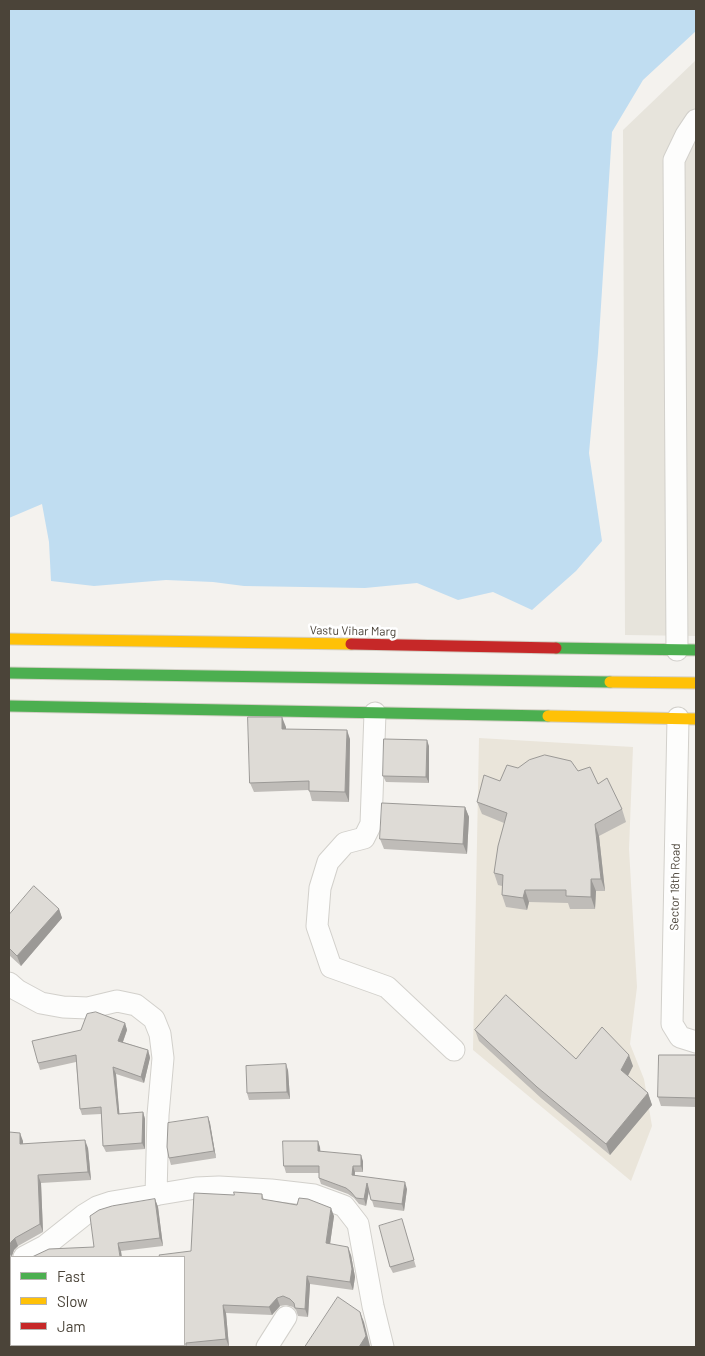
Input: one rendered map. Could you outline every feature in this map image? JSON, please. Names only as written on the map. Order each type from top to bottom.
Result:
[{"type":"main road","name":"Vastu Vihar Marg","points":[[9,639],[687,650]]},
{"type":"main road","points":[[9,673],[696,683]]},
{"type":"main road","points":[[9,706],[687,718]]},
{"type":"street","points":[[687,650],[674,160],[686,135],[696,120]]},
{"type":"street","points":[[375,713],[371,824],[364,838],[345,843],[328,862],[320,888],[317,926],[331,967],[388,987],[454,1050]]},
{"type":"street","name":"Sector 18th Road","points":[[687,718],[672,1024],[680,1037],[696,1042]]},
{"type":"street","points":[[9,983],[41,1003],[63,1007],[88,1008],[117,1001],[136,1005],[154,1019],[160,1034],[163,1058],[158,1115],[156,1195]]},
{"type":"street","points":[[26,1256],[45,1246],[84,1215],[97,1207],[112,1202],[196,1188],[219,1187],[314,1195],[344,1206],[358,1224],[373,1306],[383,1347]]},
{"type":"street","points":[[267,1347],[286,1317]]},
{"type":"shaded area","points":[[696,60],[696,636],[625,635],[623,130]]},
{"type":"shaded area","points":[[479,738],[633,747],[629,849],[637,987],[630,1044],[644,1079],[652,1126],[631,1181],[473,1050]]},
{"type":"water","points":[[9,9],[696,9],[696,31],[643,80],[612,132],[598,353],[589,453],[602,541],[576,571],[532,610],[493,592],[458,600],[417,583],[365,588],[244,586],[213,582],[166,580],[94,586],[51,581],[49,542],[42,504],[9,518]]},
{"type":"building","points":[[248,717],[282,717],[282,729],[347,730],[345,792],[309,791],[309,781],[250,783]]},
{"type":"building","points":[[384,739],[427,740],[426,777],[383,776]]},
{"type":"building","points":[[545,755],[571,761],[578,771],[590,767],[598,784],[607,778],[622,809],[595,824],[601,879],[591,879],[591,897],[566,896],[566,890],[525,890],[523,898],[502,895],[503,875],[494,873],[498,846],[507,813],[477,802],[484,775],[500,781],[507,765],[518,768],[529,760]]},
{"type":"building","points":[[382,803],[465,807],[463,844],[380,839]]},
{"type":"building","points":[[34,886],[59,909],[17,956],[9,948],[9,915]]},
{"type":"building","points":[[506,995],[576,1059],[602,1027],[629,1055],[621,1070],[648,1093],[606,1144],[537,1087],[475,1030]]},
{"type":"building","points":[[96,1012],[125,1023],[118,1041],[148,1050],[141,1077],[113,1067],[118,1114],[143,1112],[142,1143],[103,1146],[101,1107],[80,1109],[76,1055],[38,1063],[32,1041],[81,1030],[87,1014]]},
{"type":"building","points":[[659,1055],[696,1055],[696,1098],[658,1097]]},
{"type":"building","points":[[286,1064],[287,1092],[247,1093],[246,1066]]},
{"type":"building","points":[[208,1117],[214,1151],[169,1158],[167,1147],[168,1123]]},
{"type":"building","points":[[9,1132],[20,1133],[20,1144],[85,1140],[88,1172],[38,1175],[40,1224],[15,1238],[9,1248]]},
{"type":"building","points":[[283,1141],[318,1141],[318,1151],[361,1155],[361,1166],[353,1166],[352,1175],[405,1182],[402,1204],[371,1200],[367,1183],[364,1199],[356,1198],[346,1188],[319,1178],[319,1166],[284,1166]]},
{"type":"building","points":[[234,1192],[262,1194],[262,1199],[297,1205],[299,1198],[308,1199],[331,1208],[326,1243],[348,1247],[352,1269],[350,1282],[307,1276],[305,1309],[295,1308],[294,1303],[290,1299],[283,1296],[277,1298],[269,1307],[223,1305],[226,1339],[186,1343],[186,1347],[152,1347],[185,1346],[185,1256],[159,1255],[191,1251],[194,1193],[234,1195]]},
{"type":"building","points":[[155,1199],[160,1238],[118,1243],[120,1256],[34,1256],[49,1249],[94,1247],[90,1216],[99,1210]]},
{"type":"building","points":[[402,1219],[414,1260],[390,1267],[379,1226]]},
{"type":"building","points":[[9,1248],[11,1256],[9,1332]]},
{"type":"building","points":[[338,1297],[360,1312],[366,1336],[359,1347],[305,1347]]},
{"type":"traffic: fast","points":[[556,648],[696,650]]},
{"type":"traffic: fast","points":[[9,673],[610,682]]},
{"type":"traffic: fast","points":[[9,706],[548,716]]},
{"type":"traffic: slow","points":[[9,639],[351,644]]},
{"type":"traffic: slow","points":[[610,682],[696,683]]},
{"type":"traffic: slow","points":[[548,716],[696,719]]},
{"type":"traffic: jam","points":[[351,644],[556,648]]}]
